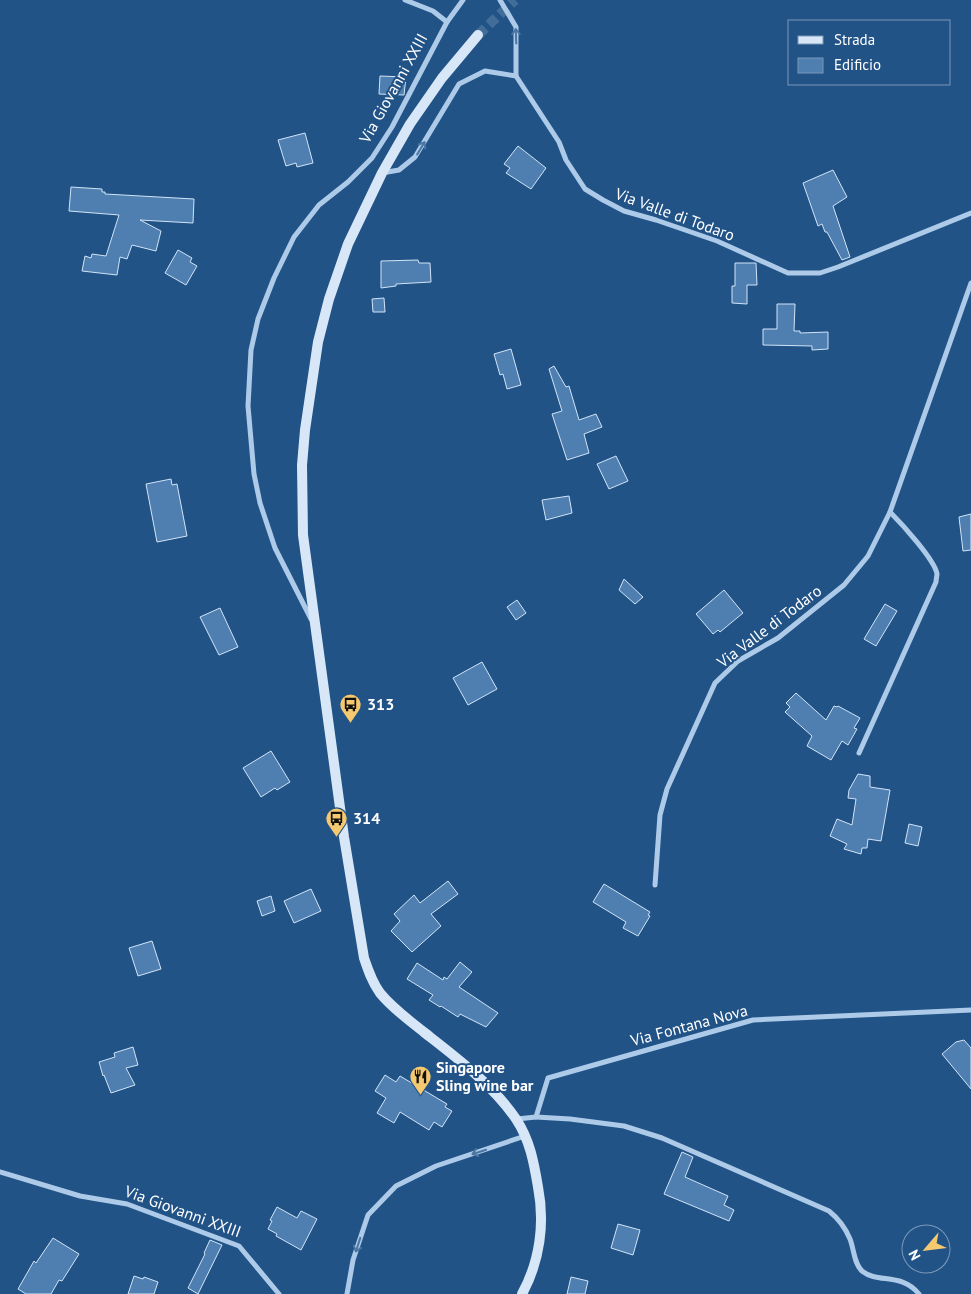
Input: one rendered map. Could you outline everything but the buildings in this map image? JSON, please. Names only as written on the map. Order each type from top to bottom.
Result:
[{"type":"main road","name":"Via Giovanni XXIII","points":[[478,35],[442,78],[410,124],[382,173],[348,244],[329,299],[318,342],[302,464],[303,535],[314,624],[364,958],[370,975],[379,991],[396,1011],[452,1054],[496,1093],[516,1119],[525,1136],[532,1152],[541,1202],[541,1232],[536,1258],[528,1284],[522,1294]]},
{"type":"street","points":[[405,0],[433,12],[447,22]]},
{"type":"street","name":"Via Giovanni XXIII","points":[[314,624],[275,548],[260,503],[254,474],[248,406],[251,350],[264,303],[294,237],[319,205],[348,182],[372,158],[392,127],[447,22],[463,0]]},
{"type":"street","points":[[382,173],[399,170],[416,157],[459,84],[485,70],[516,76],[516,27],[500,0]]},
{"type":"street","name":"Via Valle di Todaro","points":[[516,76],[559,142],[566,160],[585,189],[624,212],[656,220],[717,241],[788,274],[820,273],[838,267],[971,213]]},
{"type":"street","name":"Via Valle di Todaro","points":[[655,885],[660,814],[667,789],[715,683],[738,661],[778,638],[844,585],[868,556],[890,512],[971,283]]},
{"type":"street","points":[[860,754],[936,582],[937,573],[933,565],[910,532],[890,512]]},
{"type":"street","name":"Via Fontana Nova","points":[[536,1117],[548,1078],[753,1020],[971,1010]]},
{"type":"street","points":[[516,1119],[536,1117],[570,1119],[624,1126],[662,1138],[829,1211],[839,1219],[857,1263],[863,1271],[868,1275],[896,1279],[908,1284],[919,1294]]},
{"type":"street","points":[[348,1294],[354,1260],[368,1215],[396,1186],[436,1166],[525,1136]]},
{"type":"street","name":"Via Giovanni XXIII","points":[[0,1172],[80,1196],[127,1204],[239,1246],[279,1294]]},
{"type":"tunnel","points":[[478,35],[515,0]]},
{"type":"place","name":"313","points":[[351,723]]},
{"type":"place","name":"314","points":[[337,837]]},
{"type":"place","name":"Singapore Sling wine bar","points":[[420,1095]]}]
